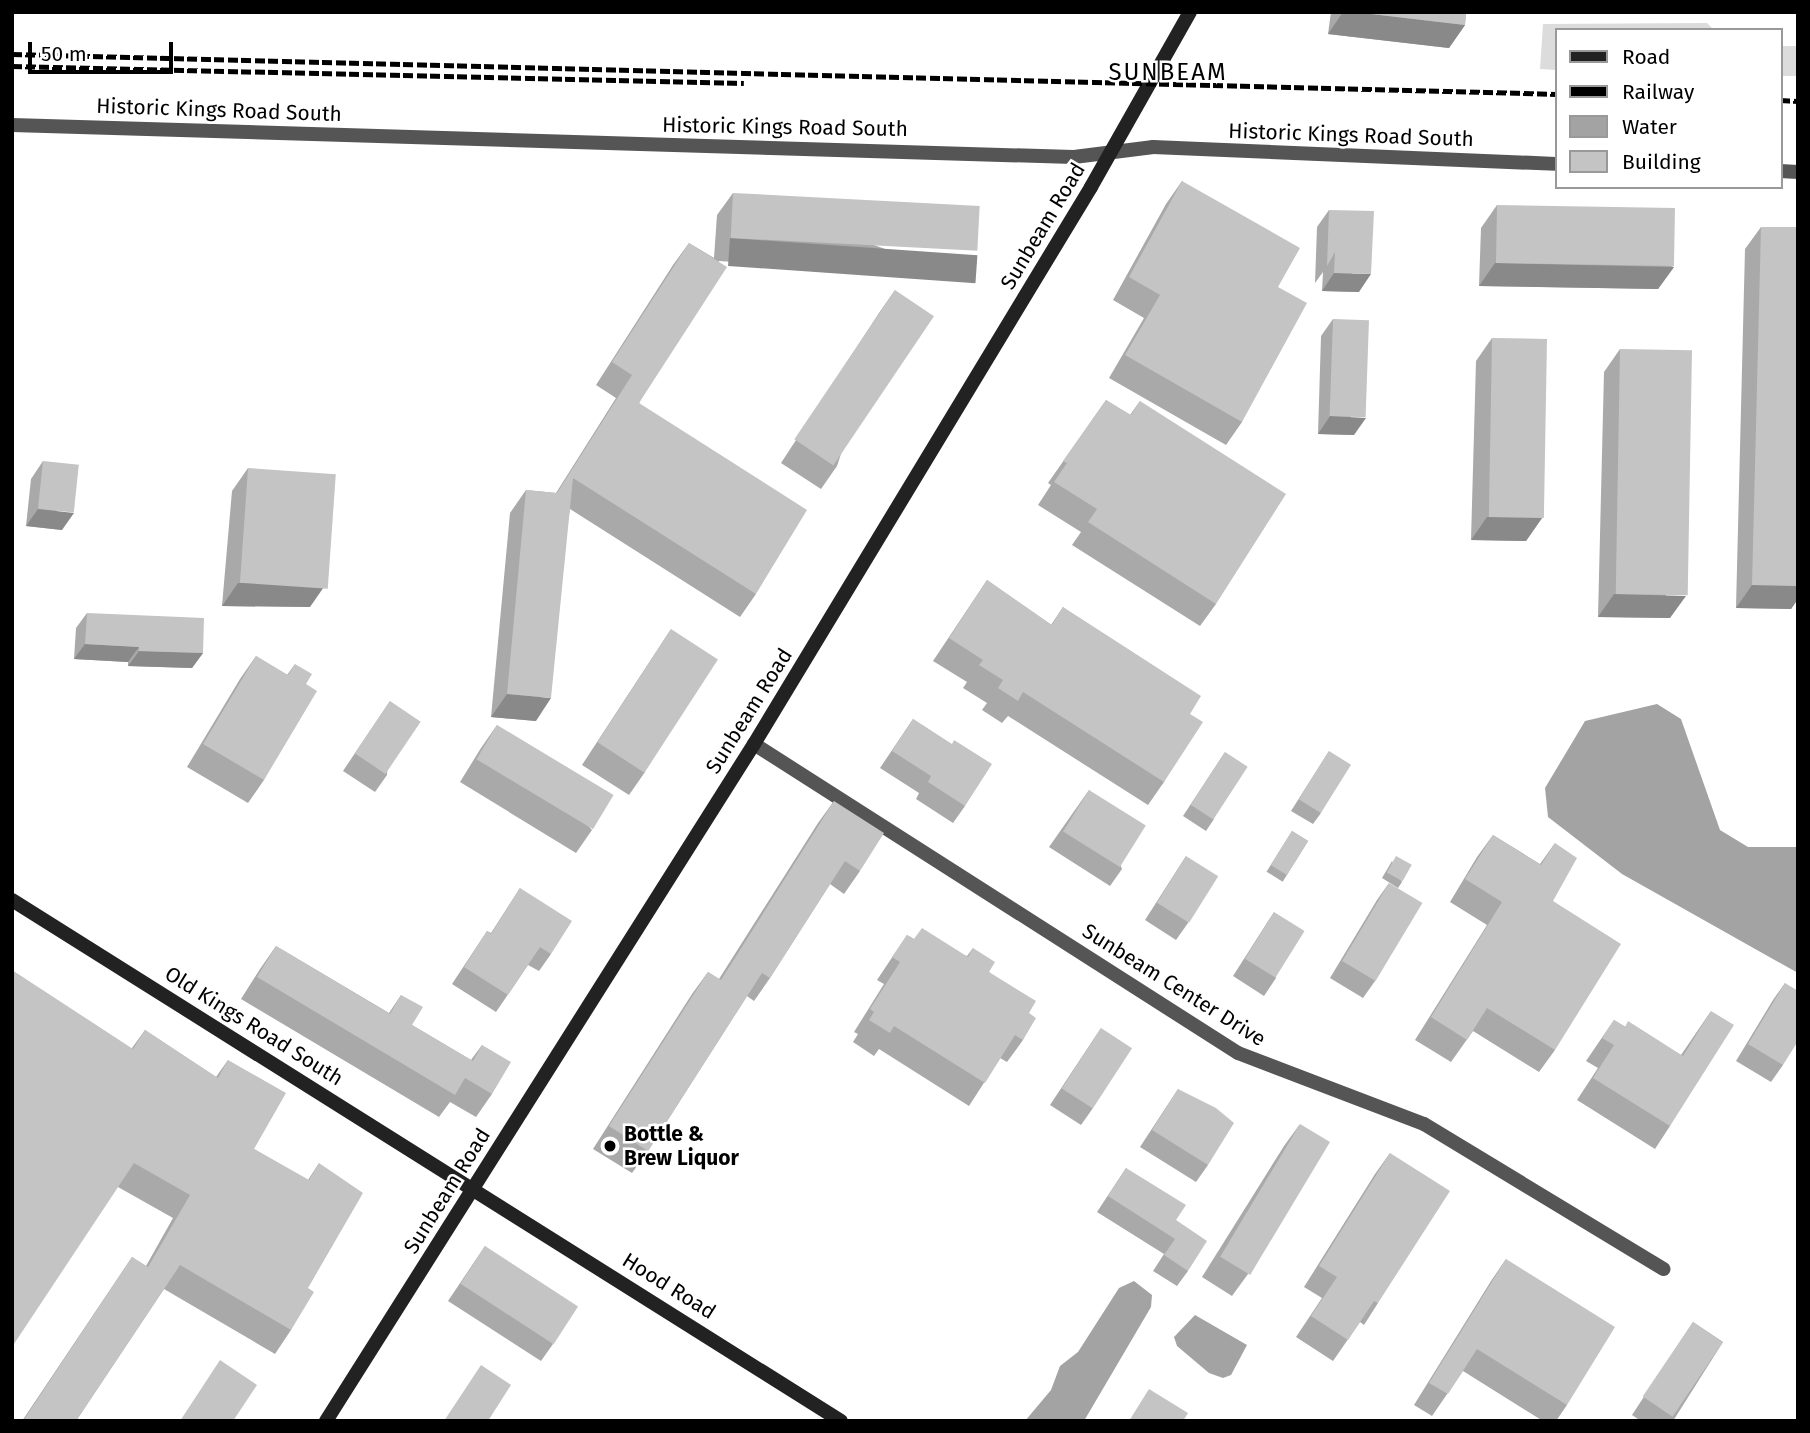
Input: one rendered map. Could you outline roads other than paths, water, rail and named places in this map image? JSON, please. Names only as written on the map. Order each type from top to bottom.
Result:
[{"type":"street","name":"Sunbeam Road","points":[[326,1421],[754,744],[1112,152],[1190,12]]},
{"type":"street","name":"Historic Kings Road South","points":[[12,125],[1074,157],[1153,147],[1554,164]]},
{"type":"street","name":"Sunbeam Center Drive","points":[[754,744],[1238,1054],[1424,1124],[1663,1269]]},
{"type":"street","name":"Old Kings Road South","points":[[12,900],[473,1188]]},
{"type":"street","name":"Hood Road","points":[[473,1188],[841,1421]]},
{"type":"water","points":[[1657,704],[1681,719],[1720,830],[1748,847],[1798,847],[1798,973],[1622,874],[1548,817],[1545,788],[1585,721]]},
{"type":"water","points":[[1134,1281],[1152,1295],[1151,1307],[1084,1421],[1025,1421],[1051,1390],[1060,1366],[1078,1352],[1119,1288]]},
{"type":"water","points":[[1195,1315],[1247,1345],[1231,1375],[1223,1378],[1209,1373],[1177,1346],[1174,1337]]},
{"type":"railway","points":[[12,54],[1554,94]]},
{"type":"railway","points":[[12,66],[744,83]]},
{"type":"railway","points":[[1782,100],[1798,101]]},
{"type":"place","name":"Bottle & Brew Liquor","points":[[610,1146]]},
{"type":"district","name":"SUNBEAM","points":[[1168,73]]}]
